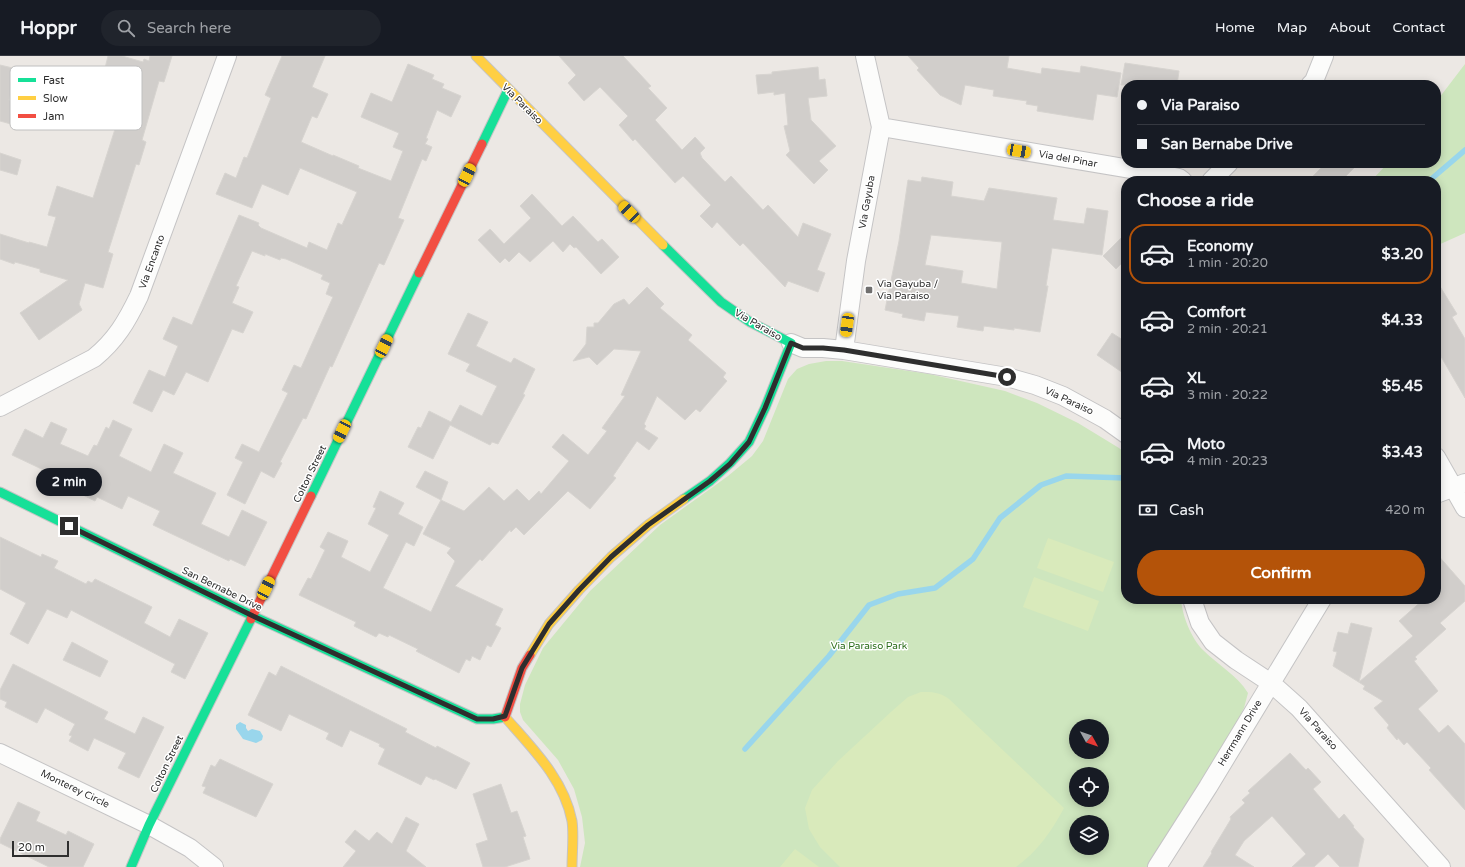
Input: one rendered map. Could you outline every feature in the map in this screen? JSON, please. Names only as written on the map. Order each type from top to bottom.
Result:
[{"type":"street","name":"Via Encanto","points":[[0,407],[94,358],[103,350],[126,323],[139,296],[227,56]]},
{"type":"street","name":"Via Paraiso","points":[[476,56],[508,90],[712,294],[754,325],[803,348],[844,350],[1007,377],[1035,385],[1063,396],[1105,419],[1121,430]]},
{"type":"street","name":"Via Gayuba","points":[[844,350],[856,261],[881,127],[864,56]]},
{"type":"street","points":[[1314,80],[1324,56]]},
{"type":"street","name":"Colton Street","points":[[131,867],[149,825],[253,616],[508,90]]},
{"type":"street","name":"Via del Pinar","points":[[881,127],[1121,167]]},
{"type":"street","name":"Via del Pinar","points":[[1124,168],[1170,176]]},
{"type":"street","points":[[1215,176],[1224,168]]},
{"type":"street","points":[[572,867],[572,822],[565,797],[551,771],[505,716],[522,668],[549,624],[611,557],[648,525],[710,481],[730,464],[749,442],[765,408],[791,343]]},
{"type":"street","points":[[1441,463],[1459,485],[1465,508]]},
{"type":"street","points":[[1441,492],[1459,485]]},
{"type":"street","name":"San Bernabe Drive","points":[[0,492],[253,616],[477,719],[493,719],[505,716]]},
{"type":"street","name":"Via Paraiso","points":[[1194,604],[1200,623],[1213,642],[1236,660],[1271,682],[1300,708],[1441,867]]},
{"type":"street","name":"Herrmann Drive","points":[[1157,867],[1208,787],[1319,604]]},
{"type":"street","name":"Monterey Circle","points":[[0,753],[149,825],[190,848],[214,867]]},
{"type":"green space","points":[[1465,64],[1465,233],[1441,244],[1441,176],[1376,176],[1383,168],[1441,168],[1441,95]]},
{"type":"green space","name":"Via Paraiso Park","points":[[826,361],[842,361],[929,374],[1005,391],[1037,403],[1078,423],[1121,450],[1121,604],[1182,604],[1188,626],[1199,645],[1227,670],[1248,693],[1244,708],[1233,730],[1147,867],[580,867],[585,843],[582,817],[574,789],[558,760],[523,720],[520,712],[520,704],[525,685],[543,648],[590,591],[660,525],[728,476],[752,456],[763,441],[788,379],[797,369],[809,364]]},
{"type":"green space","points":[[1048,538],[1114,562],[1103,592],[1037,568]]},
{"type":"green space","points":[[1034,577],[1099,601],[1088,631],[1023,607]]},
{"type":"green space","points":[[921,692],[932,692],[949,699],[1064,808],[1054,825],[1037,848],[1016,867],[840,867],[820,847],[809,829],[805,808],[812,790],[838,761],[892,711],[908,697]]},
{"type":"green space","points":[[795,849],[819,867],[780,867]]},
{"type":"water","points":[[240,722],[246,725],[248,731],[252,729],[260,731],[263,736],[262,740],[256,743],[243,739],[236,729],[236,725]]},
{"type":"building","points":[[108,56],[122,56],[143,62],[144,59],[149,61],[150,56],[172,56],[164,82],[159,81],[142,140],[146,142],[139,165],[136,164],[108,252],[113,254],[103,288],[85,283],[79,304],[82,310],[39,340],[20,313],[68,280],[40,272],[40,269],[15,262],[14,264],[0,259],[0,234],[47,247],[56,217],[48,215],[57,186],[93,198],[115,130],[142,130],[142,66],[106,66]]},
{"type":"building","points":[[282,56],[325,56],[312,87],[328,94],[317,118],[312,116],[301,142],[391,181],[403,151],[393,147],[399,133],[361,117],[371,93],[392,102],[408,64],[434,75],[432,79],[444,84],[442,88],[461,96],[451,117],[437,110],[425,144],[432,147],[426,161],[422,159],[398,218],[404,220],[384,265],[379,263],[332,367],[330,366],[306,419],[303,418],[280,462],[282,463],[274,478],[261,471],[245,504],[227,495],[243,462],[235,458],[242,444],[259,452],[288,393],[282,390],[294,365],[301,368],[333,297],[326,294],[330,283],[321,279],[323,275],[286,259],[281,258],[280,260],[252,251],[236,286],[239,287],[232,303],[253,312],[243,333],[232,329],[208,382],[186,372],[174,395],[163,390],[152,412],[133,403],[149,370],[165,377],[178,346],[163,339],[173,317],[192,325],[239,215],[259,223],[258,225],[261,228],[307,248],[309,242],[327,250],[338,223],[342,225],[357,192],[300,168],[288,195],[262,184],[252,208],[216,194],[225,173],[236,178],[244,157],[247,158],[271,98],[265,95]]},
{"type":"building","points":[[559,56],[623,56],[651,86],[648,88],[667,108],[655,120],[682,150],[695,137],[705,148],[700,153],[702,158],[725,182],[731,176],[763,210],[768,205],[798,237],[803,223],[831,234],[817,270],[825,273],[818,292],[788,281],[785,287],[743,243],[740,246],[717,222],[712,228],[700,216],[711,205],[683,176],[675,183],[635,139],[633,141],[619,125],[628,116],[600,87],[584,101],[568,83],[576,75]]},
{"type":"building","points":[[908,56],[1009,56],[1007,68],[1041,74],[1042,68],[1080,73],[1081,66],[1121,73],[1117,97],[1097,94],[1093,120],[1037,111],[1038,106],[1026,104],[1027,101],[993,96],[994,90],[965,85],[961,105],[940,95],[917,70],[919,68]]},
{"type":"building","points":[[1125,63],[1179,71],[1178,80],[1122,80]]},
{"type":"building","points":[[0,65],[10,67],[10,124],[0,121]]},
{"type":"building","points":[[818,67],[819,80],[825,79],[827,96],[808,98],[811,120],[836,146],[819,161],[828,170],[814,184],[786,155],[790,151],[784,126],[788,125],[785,93],[774,95],[774,92],[758,94],[756,75]]},
{"type":"building","points":[[0,153],[21,160],[17,175],[0,170]]},
{"type":"building","points":[[1321,168],[1354,168],[1346,176],[1313,176]]},
{"type":"building","points":[[922,177],[953,182],[951,196],[984,201],[989,188],[1057,198],[1053,220],[1084,224],[1087,208],[1108,211],[1102,255],[1052,248],[1046,286],[1048,286],[1040,332],[1014,328],[1014,330],[984,326],[983,331],[957,327],[959,316],[926,312],[924,321],[902,317],[903,314],[885,310],[899,241],[908,180],[921,182]],"holes":[[[931,235],[1002,242],[997,289],[961,283],[963,271],[925,265]]]},
{"type":"building","points":[[532,194],[562,226],[573,216],[598,242],[602,239],[619,257],[601,274],[576,247],[574,248],[570,244],[563,252],[553,241],[530,262],[519,252],[509,262],[505,258],[500,263],[478,240],[490,229],[504,244],[531,218],[520,206]]},
{"type":"building","points":[[1121,238],[1121,264],[1116,269],[1103,256]]},
{"type":"building","points":[[647,287],[664,304],[660,308],[692,335],[688,340],[726,373],[723,377],[727,381],[700,412],[696,409],[685,420],[657,396],[644,424],[646,426],[644,429],[658,438],[649,450],[637,441],[613,476],[616,478],[590,509],[568,491],[524,535],[516,527],[511,532],[510,530],[482,561],[480,559],[455,586],[503,609],[495,625],[501,628],[491,647],[487,645],[480,660],[472,656],[470,661],[466,659],[459,673],[416,651],[418,649],[389,635],[388,637],[379,633],[376,637],[354,626],[356,622],[299,595],[308,578],[311,579],[325,550],[320,547],[328,532],[348,541],[341,557],[370,572],[389,535],[368,524],[376,508],[373,507],[380,491],[404,503],[398,514],[423,527],[414,546],[406,542],[383,588],[431,612],[455,561],[447,553],[451,548],[423,534],[441,500],[464,511],[489,487],[504,501],[517,489],[529,501],[539,491],[541,494],[569,461],[552,447],[563,434],[588,455],[607,431],[602,428],[625,396],[621,395],[641,351],[614,349],[597,365],[589,357],[573,361],[586,344],[587,327],[594,327],[594,323],[598,323],[614,304],[624,299],[629,305]]},
{"type":"building","points":[[1441,288],[1457,314],[1452,317],[1465,339],[1465,398],[1441,357]]},
{"type":"building","points":[[468,313],[488,322],[476,346],[511,363],[514,358],[535,369],[523,394],[525,395],[498,444],[492,442],[490,445],[450,425],[433,459],[408,447],[418,427],[421,428],[429,411],[451,422],[460,405],[482,416],[497,386],[466,371],[470,364],[448,354]]},
{"type":"building","points":[[1112,333],[1121,339],[1121,372],[1097,355]]},
{"type":"building","points":[[113,420],[132,429],[119,456],[151,472],[164,444],[183,453],[173,473],[216,493],[201,524],[229,537],[242,510],[267,522],[245,566],[230,559],[229,561],[153,525],[160,511],[128,496],[122,509],[97,497],[95,501],[67,487],[69,482],[12,455],[25,429],[43,438],[51,422],[67,429],[60,444],[88,456],[94,445],[97,446],[106,427],[109,429]]},
{"type":"building","points":[[425,471],[448,482],[441,500],[416,487]]},
{"type":"building","points":[[0,537],[41,557],[42,554],[58,561],[54,568],[86,584],[88,581],[92,583],[95,579],[152,607],[144,623],[170,637],[179,619],[208,633],[185,679],[171,672],[175,664],[71,610],[67,618],[47,609],[28,644],[10,634],[26,603],[0,589]]},
{"type":"building","points":[[1441,559],[1465,586],[1465,601],[1440,623],[1446,629],[1415,657],[1417,659],[1414,661],[1438,691],[1418,709],[1439,733],[1448,725],[1465,744],[1465,810],[1429,770],[1431,768],[1407,742],[1404,745],[1398,738],[1397,740],[1387,728],[1389,725],[1374,708],[1383,701],[1363,689],[1365,686],[1333,666],[1337,652],[1333,651],[1338,632],[1348,634],[1351,623],[1372,628],[1359,682],[1413,636],[1399,621],[1418,604],[1441,604]]},
{"type":"building","points":[[72,642],[108,661],[100,677],[63,660]]},
{"type":"building","points":[[13,664],[108,712],[104,719],[135,734],[143,717],[164,727],[139,778],[118,768],[126,753],[94,738],[88,751],[69,741],[72,736],[69,735],[75,724],[45,708],[37,723],[5,707],[7,702],[0,699],[0,690]]},
{"type":"building","points":[[281,666],[407,729],[405,732],[436,748],[437,746],[470,763],[456,789],[426,776],[421,785],[378,764],[385,749],[379,746],[380,744],[350,730],[342,747],[326,739],[329,733],[289,714],[281,731],[248,715],[269,672],[276,676]]},
{"type":"building","points":[[1290,753],[1306,770],[1308,768],[1321,782],[1313,789],[1339,819],[1344,814],[1364,839],[1358,867],[1340,867],[1328,854],[1314,867],[1292,867],[1306,854],[1272,816],[1244,841],[1235,855],[1254,867],[1203,867],[1231,819],[1230,817],[1245,803],[1242,800],[1250,793],[1248,791]]},
{"type":"building","points":[[220,759],[273,784],[256,817],[203,793],[206,787],[202,786],[211,765],[215,767]]},
{"type":"building","points":[[501,784],[511,813],[517,811],[526,836],[523,837],[530,859],[505,867],[483,867],[476,844],[488,840],[473,794]]},
{"type":"building","points":[[18,802],[40,812],[36,821],[66,835],[68,831],[94,844],[83,867],[49,867],[0,843],[0,839]]},
{"type":"building","points":[[406,817],[419,824],[406,851],[426,867],[343,867],[356,851],[345,842],[355,830],[369,841],[377,832],[392,844]]},
{"type":"waterway","points":[[1435,176],[1465,150]]},
{"type":"waterway","points":[[745,749],[829,656],[869,605],[898,594],[935,588],[973,559],[1000,518],[1041,485],[1066,476],[1121,478]]},
{"type":"traffic: fast","points":[[482,144],[508,90]]},
{"type":"traffic: fast","points":[[663,245],[721,302],[750,322],[791,343],[765,408],[749,442],[730,463],[710,481],[684,499]]},
{"type":"traffic: fast","points":[[311,496],[419,273]]},
{"type":"traffic: fast","points":[[0,492],[253,616],[477,719],[505,717]]},
{"type":"traffic: fast","points":[[131,867],[149,825],[251,619]]},
{"type":"traffic: slow","points":[[476,56],[663,245]]},
{"type":"traffic: slow","points":[[530,655],[549,624],[611,557],[648,525],[684,499]]},
{"type":"traffic: slow","points":[[505,717],[536,752],[562,791],[572,821],[572,867]]},
{"type":"traffic: jam","points":[[419,273],[482,144]]},
{"type":"traffic: jam","points":[[251,619],[311,496]]},
{"type":"traffic: jam","points":[[505,717],[522,668],[530,655]]},
{"type":"place","name":"Via Gayuba / Via Paraiso","points":[[869,290]]},
{"type":"route","points":[[69,526],[253,616],[477,719],[493,719],[505,716],[522,668],[549,624],[579,590],[611,557],[648,525],[710,481],[730,464],[749,442],[765,408],[791,343],[803,348],[844,350],[1007,377]]}]
